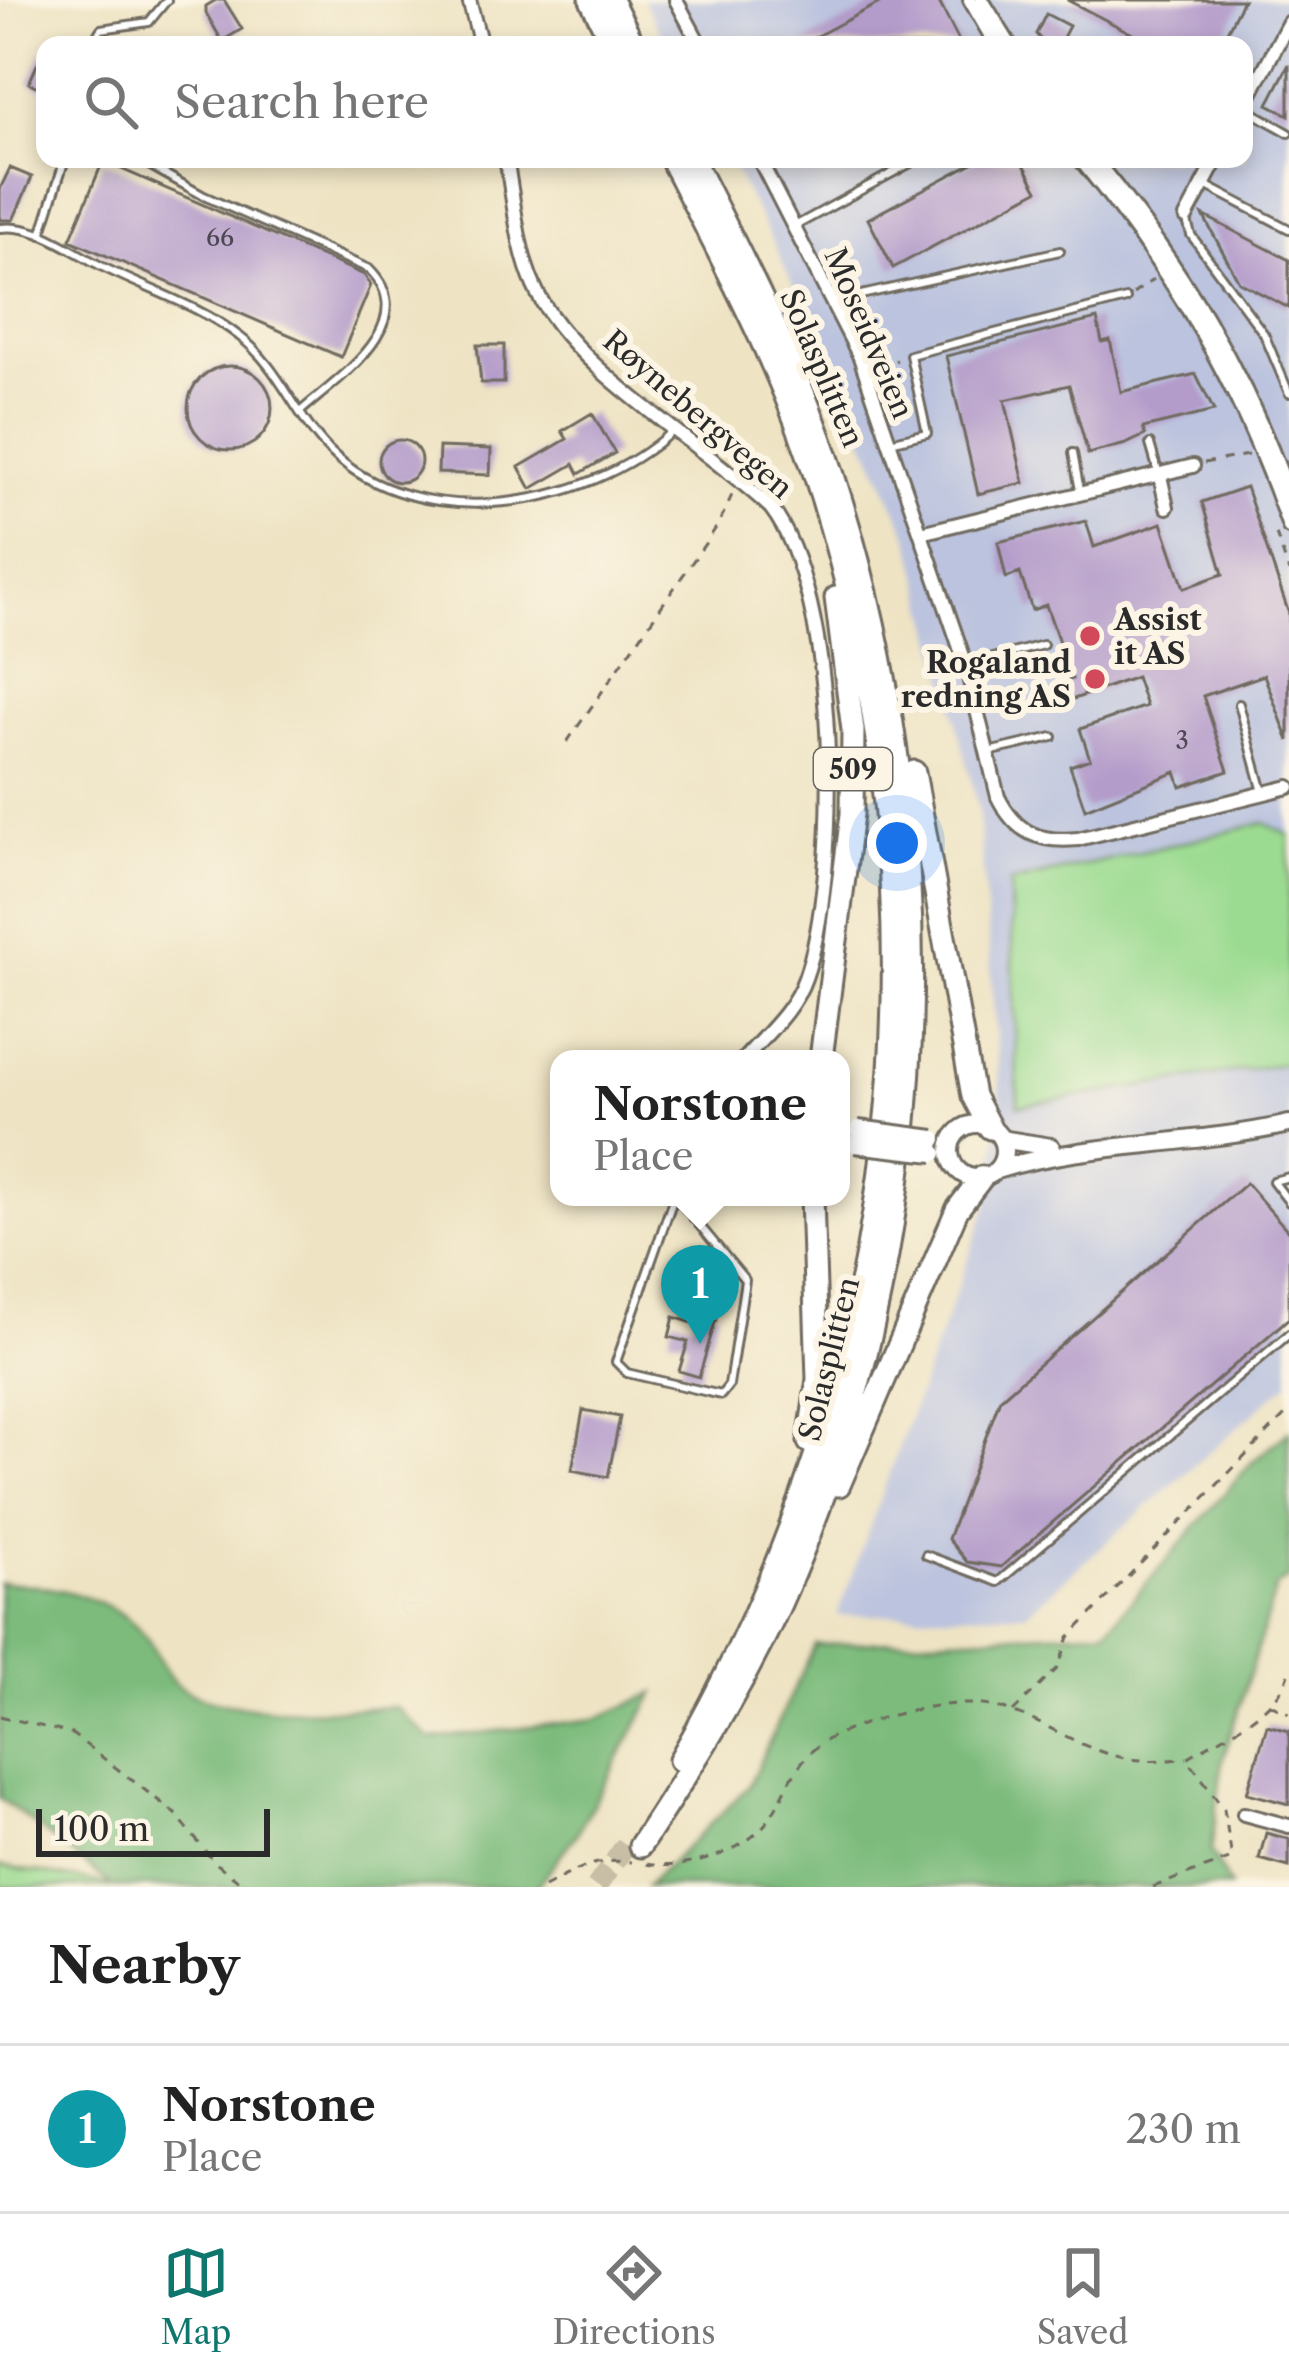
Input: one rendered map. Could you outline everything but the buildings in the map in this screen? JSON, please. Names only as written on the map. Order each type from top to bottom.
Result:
[{"type":"highway","points":[[591,0],[609,36]]},
{"type":"highway","points":[[611,0],[629,36]]},
{"type":"highway","name":"Solasplitten","points":[[676,168],[762,341],[817,479],[877,729],[894,893],[895,1026],[882,1175],[854,1326],[772,1597]]},
{"type":"highway","name":"Solasplitten","points":[[634,1843],[708,1741],[832,1469],[866,1348],[900,1157],[910,1051],[913,893],[883,657],[812,416],[696,168]]},
{"type":"highway","name":"509","points":[[817,479],[840,626],[853,767],[822,1050]]},
{"type":"highway","name":"509","points":[[883,657],[905,726],[973,1096],[996,1133]]},
{"type":"highway","name":"509","points":[[772,1597],[823,1522],[957,1210],[989,1173]]},
{"type":"highway","name":"509","points":[[772,1597],[814,1419],[819,1317],[813,1206]]},
{"type":"street","points":[[469,0],[479,36]]},
{"type":"street","points":[[676,0],[695,36]]},
{"type":"street","points":[[970,0],[991,36]]},
{"type":"street","points":[[982,0],[1004,36]]},
{"type":"street","points":[[1253,90],[1289,22]]},
{"type":"street","name":"Røynebergvegen","points":[[508,168],[530,278],[545,306],[597,364],[771,508],[796,551],[821,666],[828,762],[825,848],[810,963],[793,1002],[752,1050]]},
{"type":"street","name":"Moseidveien","points":[[765,168],[834,301],[890,442],[966,665],[1008,818],[1043,840],[1078,839],[1289,787]]},
{"type":"street","points":[[1087,168],[1148,245],[1222,362],[1262,449],[1283,531]]},
{"type":"street","points":[[1101,168],[1203,305],[1241,375],[1289,495]]},
{"type":"street","points":[[1186,217],[1211,168]]},
{"type":"street","points":[[921,533],[1193,466]]},
{"type":"street","points":[[1160,476],[1167,508]]},
{"type":"street","points":[[940,1143],[964,1174],[989,1173],[1041,1156],[1136,1149],[1289,1124]]},
{"type":"street","points":[[850,1135],[940,1143],[966,1126],[1039,1148],[1136,1149]]},
{"type":"street","points":[[989,1173],[1004,1155],[996,1133]]},
{"type":"street","points":[[1244,1814],[1289,1826]]},
{"type":"lane","points":[[96,36],[100,29],[148,22],[167,0]]},
{"type":"lane","points":[[1253,112],[1289,133]]},
{"type":"lane","points":[[41,235],[62,168]]},
{"type":"lane","points":[[154,168],[204,196],[369,268],[382,281],[386,304],[377,341],[357,367],[302,411]]},
{"type":"lane","points":[[795,226],[901,168]]},
{"type":"lane","points":[[1203,184],[1289,230]]},
{"type":"lane","points":[[1186,217],[1191,235],[1264,334],[1289,393]]},
{"type":"lane","points":[[0,228],[41,235],[238,334],[269,366],[328,449],[364,476],[410,497],[501,502],[542,499],[586,485],[656,447],[675,429]]},
{"type":"lane","points":[[834,301],[1060,251]]},
{"type":"lane","points":[[890,442],[927,433],[910,355],[1126,298]]},
{"type":"lane","points":[[1150,444],[1160,476]]},
{"type":"lane","points":[[1072,453],[1081,494]]},
{"type":"lane","points":[[966,665],[1043,645]]},
{"type":"lane","points":[[1239,704],[1263,792]]},
{"type":"lane","points":[[988,752],[1053,737]]},
{"type":"lane","points":[[1289,1177],[1273,1181],[1289,1202]]},
{"type":"lane","points":[[672,1206],[616,1363],[627,1373],[721,1395],[729,1385],[745,1280],[683,1206]]},
{"type":"lane","points":[[926,1555],[998,1582],[1289,1334]]},
{"type":"path","points":[[1148,265],[1165,291]]},
{"type":"path","points":[[1126,298],[1156,277]]},
{"type":"path","points":[[873,368],[910,355]]},
{"type":"path","points":[[1193,466],[1249,454],[1255,470]]},
{"type":"path","points":[[568,742],[718,525],[740,481]]},
{"type":"path","points":[[1283,531],[1289,572]]},
{"type":"path","points":[[1012,1712],[1058,1668],[1069,1636],[1289,1411]]},
{"type":"path","points":[[544,1887],[577,1865],[602,1859],[689,1866],[754,1835],[800,1762],[836,1736],[916,1711],[970,1703],[1012,1712],[1103,1756],[1187,1758],[1270,1704],[1283,1691],[1289,1675]]},
{"type":"path","points":[[1270,1704],[1289,1713]]},
{"type":"path","points":[[0,1716],[72,1734],[176,1814],[213,1861],[247,1887]]},
{"type":"path","points":[[1153,1887],[1232,1858],[1224,1809],[1187,1758]]},
{"type":"shaded area","points":[[643,0],[1289,0],[1289,1382],[1026,1613],[837,1616],[990,1199],[1001,1102],[978,807],[910,539],[772,240],[733,168],[1253,168],[1253,36],[662,36]]},
{"type":"green space","points":[[1264,823],[1289,835],[1289,1063],[1018,1106],[1010,883]]},
{"type":"green space","points":[[1289,1431],[1289,1579],[1277,1585],[1223,1759],[1211,1851],[1230,1887],[646,1887],[748,1787],[815,1645],[1106,1630],[1251,1463]]},
{"type":"green space","points":[[0,1583],[58,1590],[116,1611],[145,1636],[175,1683],[194,1694],[249,1707],[395,1707],[431,1739],[596,1719],[655,1693],[577,1833],[536,1887],[122,1887],[112,1885],[0,1798]]},
{"type":"green space","points":[[0,1866],[112,1885],[122,1887],[0,1887]]},
{"type":"tunnel","points":[[596,1887],[629,1841]]},
{"type":"place","name":"Assist it AS","points":[[1090,636]]},
{"type":"place","name":"Rogaland redning AS","points":[[1095,679]]},
{"type":"place","name":"Norstone","points":[[700,1344]]}]
